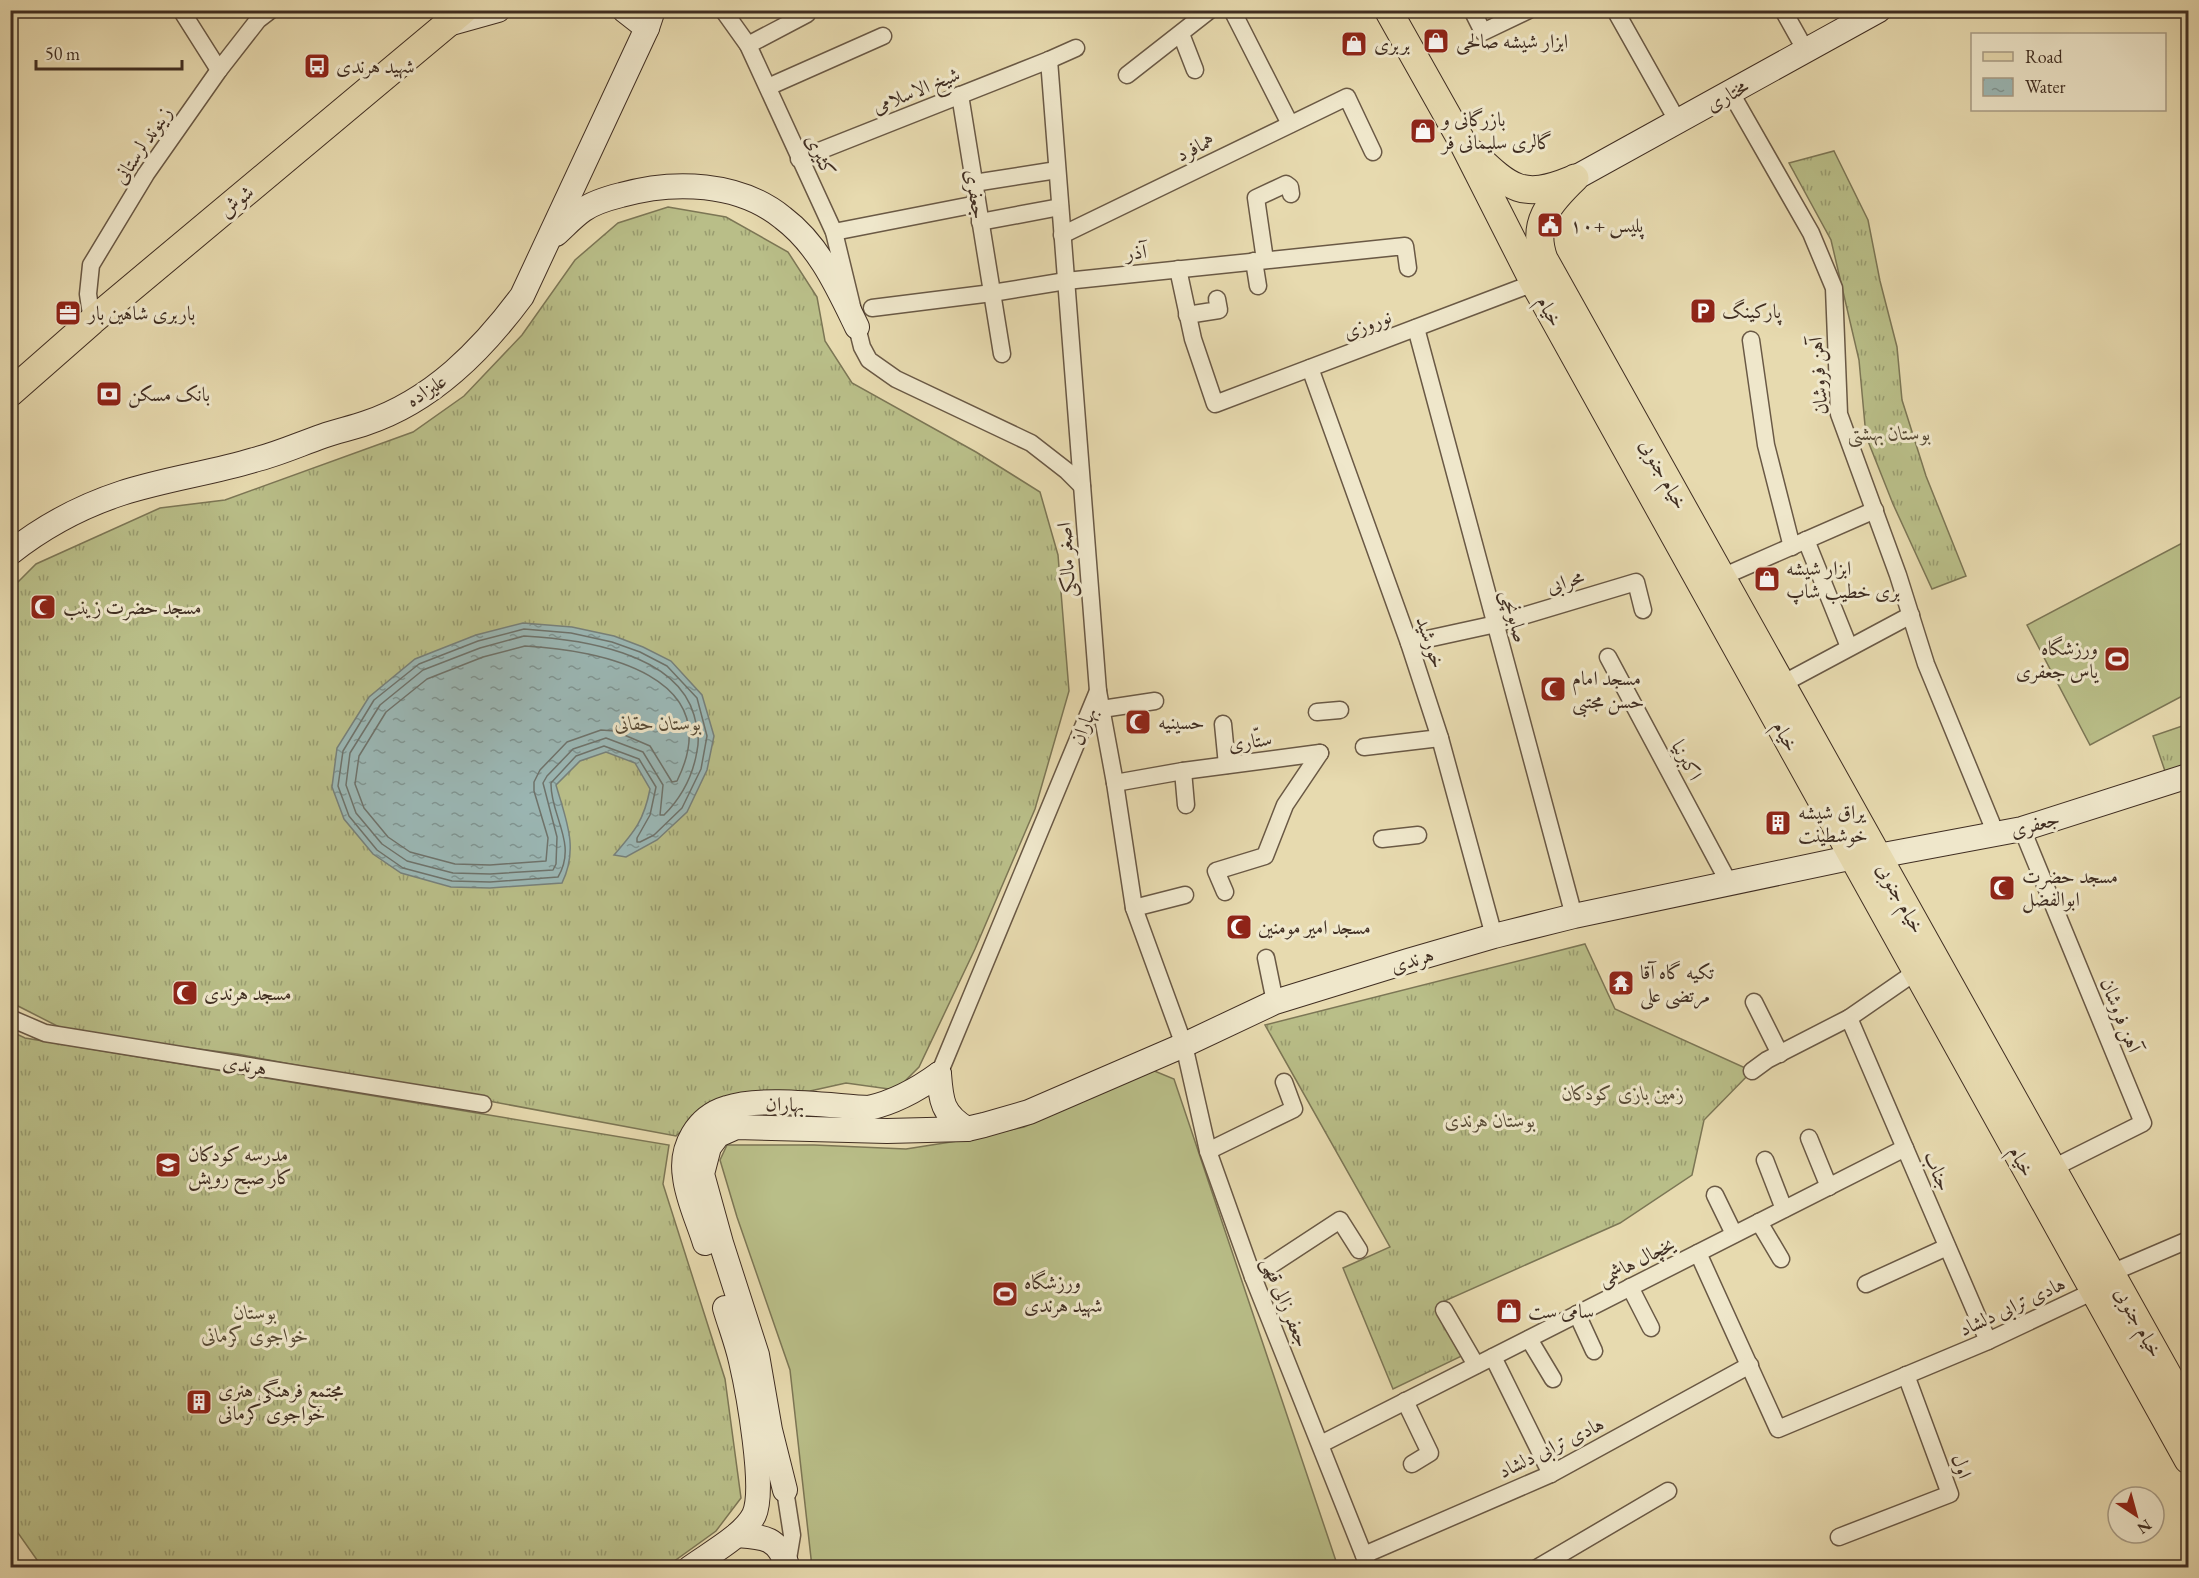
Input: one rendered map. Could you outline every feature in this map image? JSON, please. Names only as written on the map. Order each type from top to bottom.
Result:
[{"type":"main road","name":"خیام","points":[[1388,10],[1464,145],[1539,271],[1866,856],[1917,971],[2103,1282],[2188,1460]]},
{"type":"main road","name":"شوش","points":[[10,393],[92,321],[456,17]]},
{"type":"main road","points":[[1464,145],[1495,174],[1522,190],[1544,189],[1575,178]]},
{"type":"main road","name":"خیام","points":[[1539,271],[1539,228],[1546,211],[1557,195],[1575,178]]},
{"type":"main road","name":"خیام جنوبی","points":[[1539,271],[1722,577],[1782,684],[1866,856],[2052,1168],[2103,1282],[2188,1411]]},
{"type":"street","points":[[181,10],[219,70]]},
{"type":"street","name":"زینوند لرستانی","points":[[92,321],[88,294],[90,265],[146,174],[219,70],[258,20],[271,10]]},
{"type":"street","points":[[456,17],[498,10]]},
{"type":"street","points":[[624,10],[650,19]]},
{"type":"street","name":"کثیری","points":[[723,10],[748,45],[834,232],[857,327]]},
{"type":"street","points":[[1127,75],[1210,10]]},
{"type":"street","points":[[1232,10],[1290,124]]},
{"type":"street","points":[[1472,10],[1483,32],[1529,10]]},
{"type":"street","points":[[1616,10],[1677,122]]},
{"type":"street","points":[[1783,10],[1806,51]]},
{"type":"street","name":"مختاری","points":[[1575,178],[1879,10]]},
{"type":"street","points":[[748,45],[807,14]]},
{"type":"street","name":"علیزاده","points":[[10,553],[39,532],[95,502],[144,487],[264,457],[340,430],[367,423],[424,394],[459,367],[498,328],[522,296],[650,19]]},
{"type":"street","points":[[1181,34],[1195,70]]},
{"type":"street","points":[[768,87],[883,36]]},
{"type":"street","name":"شیخ الاسلامی","points":[[799,159],[1076,48]]},
{"type":"street","name":"اصغر مالکی","points":[[1049,60],[1098,691],[1134,908],[1184,1045]]},
{"type":"street","name":"آهن فروشان","points":[[1731,93],[1811,233],[1834,288],[1839,414],[1875,510],[1926,664],[1996,834]]},
{"type":"street","name":"جعفری","points":[[960,95],[992,293]]},
{"type":"street","name":"همافرد","points":[[1062,235],[1347,97],[1373,152]]},
{"type":"street","points":[[974,183],[1057,170]]},
{"type":"street","points":[[1258,286],[1256,198],[1286,184],[1290,187],[1291,194]]},
{"type":"street","points":[[549,239],[584,209],[605,199],[658,186],[734,192],[759,202],[783,218],[815,251],[833,277],[857,327],[862,347],[869,360],[896,379],[1030,443],[1082,486]]},
{"type":"street","points":[[834,232],[977,204]]},
{"type":"street","points":[[980,222],[1060,207]]},
{"type":"street","name":"آذر","points":[[872,308],[1066,281],[1405,246],[1408,268]]},
{"type":"street","points":[[1178,269],[1187,315],[1219,310],[1217,299]]},
{"type":"street","name":"نوروزی","points":[[1187,315],[1215,404],[1416,328],[1539,271]]},
{"type":"street","points":[[992,293],[1002,354]]},
{"type":"street","name":"صابونچی","points":[[1416,328],[1574,916]]},
{"type":"street","points":[[1751,340],[1766,445],[1799,543],[1849,646]]},
{"type":"street","name":"خورشید","points":[[1310,368],[1409,643],[1440,738],[1494,936]]},
{"type":"street","points":[[1722,577],[1875,510]]},
{"type":"street","name":"محرابی","points":[[1409,643],[1496,624],[1636,582],[1643,610]]},
{"type":"street","points":[[1782,684],[1849,646],[1911,615]]},
{"type":"street","name":"اکبرنیا","points":[[1608,657],[1729,883]]},
{"type":"street","name":"بهاران","points":[[690,1568],[737,1535],[754,1515],[758,1485],[757,1456],[741,1361],[684,1177],[685,1151],[690,1137],[708,1119],[726,1108],[758,1102],[869,1108],[901,1098],[939,1074],[1098,691]]},
{"type":"street","points":[[1102,709],[1155,701]]},
{"type":"street","points":[[1317,712],[1340,710]]},
{"type":"street","points":[[1223,724],[1227,765]]},
{"type":"street","points":[[1364,747],[1440,738]]},
{"type":"street","name":"ستّاری","points":[[1115,783],[1183,771],[1320,753],[1285,805],[1265,856],[1216,871],[1225,892]]},
{"type":"street","points":[[1183,771],[1186,805]]},
{"type":"street","name":"جعفری","points":[[1866,856],[2022,829],[2188,776]]},
{"type":"street","name":"آهن فروشان","points":[[2022,829],[2143,1123],[2052,1168]]},
{"type":"street","points":[[1382,839],[1418,835]]},
{"type":"street","name":"هرندی","points":[[967,1129],[1029,1112],[1184,1045],[1275,1002],[1494,936],[1574,916],[1866,856]]},
{"type":"street","points":[[1134,908],[1185,895]]},
{"type":"street","points":[[1266,958],[1275,1002]]},
{"type":"street","points":[[1752,1071],[1767,1060],[1849,1018],[1917,971]]},
{"type":"street","points":[[1754,1002],[1780,1054]]},
{"type":"street","name":"هرندی","points":[[10,1018],[45,1033],[483,1104]]},
{"type":"street","name":"جناب","points":[[1849,1018],[1988,1341]]},
{"type":"street","name":"جعفر زالی قهی","points":[[1184,1045],[1208,1151],[1253,1276],[1367,1561]]},
{"type":"street","points":[[939,1074],[943,1105],[952,1120],[967,1129]]},
{"type":"street","points":[[1208,1151],[1294,1109],[1284,1082]]},
{"type":"street","name":"بهاران","points":[[785,1490],[770,1430],[757,1355],[721,1243],[702,1174],[709,1147],[718,1135],[736,1127],[887,1131],[967,1129]]},
{"type":"street","points":[[1809,1138],[1829,1186]]},
{"type":"street","name":"یخچال هاشمی","points":[[1321,1444],[1905,1148]]},
{"type":"street","points":[[1765,1160],[1784,1209]]},
{"type":"street","points":[[1715,1195],[1734,1234]]},
{"type":"street","points":[[1253,1276],[1340,1220],[1359,1250]]},
{"type":"street","points":[[1759,1222],[1781,1259]]},
{"type":"street","name":"هادی ترابی دلشاد","points":[[1698,1253],[1778,1429],[1988,1341],[2188,1240]]},
{"type":"street","points":[[1866,1284],[1947,1247]]},
{"type":"street","points":[[1630,1287],[1651,1328]]},
{"type":"street","points":[[1444,1310],[1476,1365]]},
{"type":"street","points":[[1577,1314],[1594,1351]]},
{"type":"street","points":[[1529,1338],[1554,1379]]},
{"type":"street","points":[[1493,1357],[1551,1474]]},
{"type":"street","name":"هادی ترابی دلشاد","points":[[1367,1561],[1551,1474],[1750,1365]]},
{"type":"street","name":"اول","points":[[1839,1538],[1950,1494],[1906,1375]]},
{"type":"street","points":[[1405,1401],[1430,1453],[1412,1464]]},
{"type":"street","points":[[785,1490],[792,1535],[785,1566]]},
{"type":"street","points":[[1537,1568],[1668,1491]]},
{"type":"street","points":[[737,1535],[759,1536],[774,1543],[782,1551],[785,1566]]},
{"type":"green space","name":"بوستان بهشتی","points":[[1834,151],[1868,220],[1880,281],[1897,347],[1902,400],[1926,476],[1966,576],[1932,589],[1893,504],[1866,436],[1859,360],[1831,240],[1789,163]]},
{"type":"green space","name":"بوستان حقانی","points":[[668,207],[726,217],[788,252],[817,297],[825,341],[852,383],[976,452],[1040,492],[1058,555],[1069,691],[1035,809],[975,949],[919,1067],[896,1090],[846,1083],[810,1091],[743,1093],[709,1106],[676,1136],[237,1054],[69,1032],[18,1006],[11,1000],[11,589],[36,564],[160,508],[225,500],[413,432],[464,396],[522,335],[575,260],[618,223]]},
{"type":"green space","name":"ورزشگاه یاس جعفری","points":[[2188,540],[2188,693],[2090,745],[2027,625]]},
{"type":"green space","points":[[2188,724],[2188,766],[2166,774],[2153,736]]},
{"type":"green space","name":"بوستان هرندی","points":[[1585,944],[1615,1009],[1752,1071],[1704,1120],[1692,1175],[1620,1223],[1440,1303],[1470,1352],[1393,1389],[1343,1268],[1390,1247],[1265,1025]]},
{"type":"green space","name":"بوستان خواجوی کرمانی","points":[[10,1031],[25,1038],[669,1145],[663,1184],[725,1379],[741,1498],[716,1531],[666,1567],[42,1567],[11,1523]]},
{"type":"green space","name":"ورزشگاه شهید هرندی","points":[[1152,1070],[1174,1079],[1338,1567],[982,1568],[981,1565],[968,1568],[812,1567],[790,1370],[737,1217],[720,1160],[727,1145],[814,1145],[906,1149],[970,1139],[1024,1127]]},
{"type":"water","points":[[523,623],[572,627],[614,636],[643,647],[671,661],[702,695],[714,736],[707,770],[687,812],[657,840],[626,857],[614,855],[638,825],[650,789],[635,763],[606,752],[580,761],[556,785],[567,822],[570,846],[570,858],[562,883],[490,888],[451,887],[401,873],[373,854],[344,819],[332,787],[337,748],[369,697],[415,659],[476,635]]},
{"type":"place","name":"ابزار شیشه صالحی","points":[[1436,41]]},
{"type":"place","name":"بربری","points":[[1354,44]]},
{"type":"place","name":"شهید هرندی","points":[[317,66]]},
{"type":"place","name":"بازرگانی و گالری سلیمانی فر","points":[[1423,131]]},
{"type":"place","name":"پلیس +۱۰","points":[[1550,225]]},
{"type":"place","name":"پارکینگ","points":[[1703,311]]},
{"type":"place","name":"باربری شاهین بار","points":[[68,313]]},
{"type":"place","name":"بانک مسکن","points":[[109,394]]},
{"type":"place","name":"ابزار شیشه بری خطیب شاپ","points":[[1767,579]]},
{"type":"place","name":"مسجد حضرت زینب","points":[[43,607]]},
{"type":"place","name":"ورزشگاه یاس جعفری","points":[[2117,659]]},
{"type":"place","name":"مسجد امام حسن مجتبی","points":[[1553,689]]},
{"type":"place","name":"حسینیه","points":[[1138,722]]},
{"type":"place","name":"یراق شیشه خوشطینت","points":[[1778,823]]},
{"type":"place","name":"مسجد حضرت ابوالفضل","points":[[2002,888]]},
{"type":"place","name":"مسجد امیر مومنین","points":[[1239,927]]},
{"type":"place","name":"تکیه گاه آقا مرتضی علی","points":[[1621,983]]},
{"type":"place","name":"مسجد هرندی","points":[[185,993]]},
{"type":"place","name":"مدرسه کودکان کار صبح رویش","points":[[168,1165]]},
{"type":"place","name":"ورزشگاه شهید هرندی","points":[[1005,1294]]},
{"type":"place","name":"سامی ست","points":[[1509,1311]]},
{"type":"place","name":"مجتمع فرهنگی هنری خواجوی كرمانی","points":[[199,1402]]},
{"type":"park label","name":"زمین بازی کودکان","points":[[1623,1093]]}]
